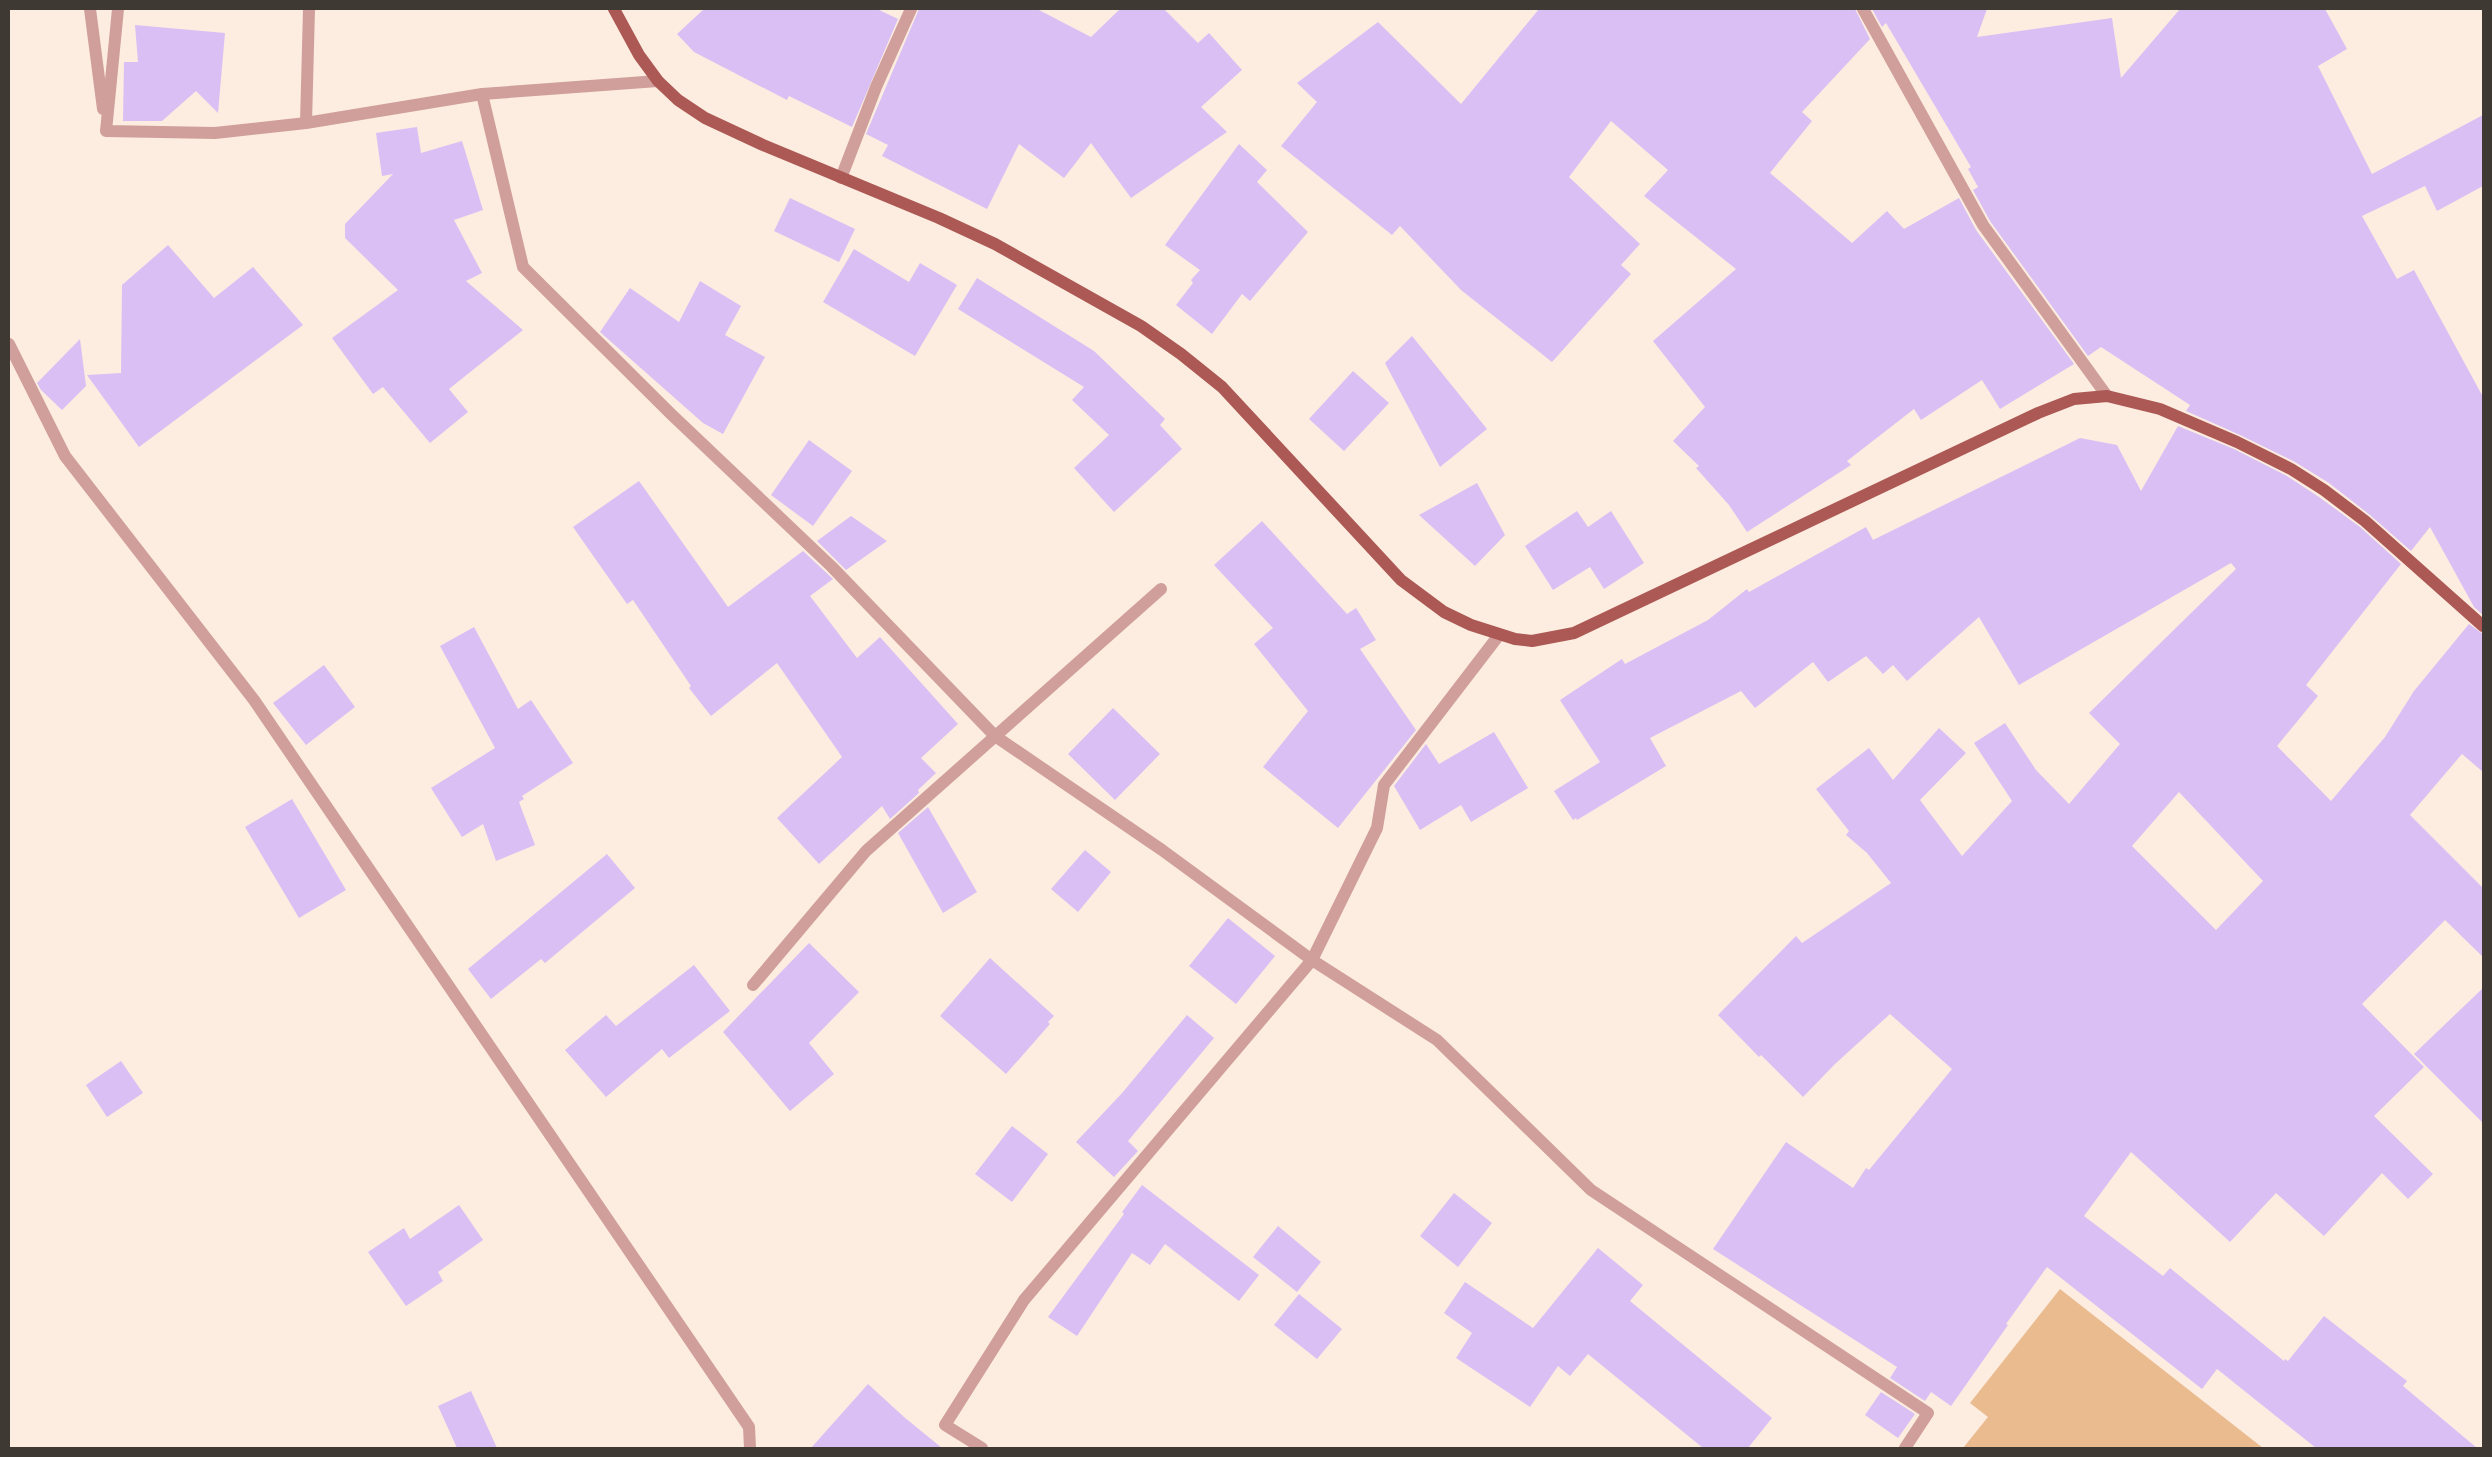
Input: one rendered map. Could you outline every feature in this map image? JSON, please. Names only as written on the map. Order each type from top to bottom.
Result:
[{"type":"main road","points":[[614,9],[639,55],[658,81],[678,100],[704,118],[841,178],[939,218],[995,244],[1141,326],[1222,387],[1401,580],[1444,612],[1471,625],[1500,635],[1532,640],[1574,634],[2038,412],[2074,399],[2107,396],[2160,409],[2194,422],[2291,469],[2365,521],[2483,626]]},
{"type":"street","points":[[90,9],[106,131]]},
{"type":"street","points":[[106,131],[118,9]]},
{"type":"street","points":[[306,123],[309,9]]},
{"type":"street","points":[[841,178],[876,87],[910,9]]},
{"type":"street","points":[[1863,9],[1983,225],[2107,396]]},
{"type":"street","points":[[106,131],[215,133],[306,123],[482,94],[658,81]]},
{"type":"street","points":[[482,94],[523,266],[678,420],[832,567],[995,736],[1162,850],[1312,960],[1437,1040],[1591,1190],[1928,1413],[1905,1448]]},
{"type":"street","points":[[9,344],[65,456],[254,700],[749,1427],[750,1448]]},
{"type":"street","points":[[753,985],[866,851],[1161,589]]},
{"type":"street","points":[[982,1448],[945,1425],[1024,1300],[1312,960],[1377,828],[1384,785],[1500,635]]},
{"type":"shaded area","points":[[2060,1289],[2263,1448],[1963,1448],[1988,1417],[1970,1403]]},
{"type":"building","points":[[704,9],[877,9],[898,19],[852,127],[789,96],[787,100],[694,52],[677,34]]},
{"type":"building","points":[[919,9],[1037,9],[1091,37],[1120,9],[1164,9],[1198,43],[1209,33],[1242,70],[1201,107],[1227,132],[1131,198],[1091,143],[1064,178],[1019,144],[987,209],[882,156],[888,145],[866,134]]},
{"type":"building","points":[[1539,9],[1855,9],[1870,39],[1802,112],[1812,121],[1770,173],[1852,243],[1887,211],[1904,229],[1959,198],[1976,230],[2074,364],[2000,409],[1982,380],[1921,420],[1914,409],[1847,461],[1851,465],[1747,532],[1729,505],[1696,468],[1699,466],[1673,441],[1705,407],[1653,341],[1736,269],[1644,196],[1668,170],[1611,121],[1569,177],[1640,244],[1621,265],[1631,274],[1552,362],[1461,290],[1400,226],[1392,235],[1281,146],[1317,102],[1297,83],[1378,22],[1461,104]]},
{"type":"building","points":[[1872,9],[1987,9],[1977,37],[2112,18],[2121,78],[2180,9],[2325,9],[2347,49],[2318,66],[2372,174],[2483,115],[2483,186],[2437,211],[2425,186],[2362,216],[2397,279],[2414,270],[2483,397],[2483,615],[2474,607],[2430,527],[2411,551],[2370,515],[2329,483],[2295,462],[2186,411],[2190,405],[2101,347],[2088,356],[1990,221],[1973,190],[1978,187],[1968,169],[1971,167],[1886,23],[1882,27]]},
{"type":"building","points":[[135,25],[225,33],[218,113],[196,91],[162,121],[123,121],[124,62],[138,62]]},
{"type":"building","points":[[417,127],[421,153],[462,141],[483,210],[454,220],[482,273],[466,281],[523,330],[449,389],[468,412],[430,443],[383,387],[373,394],[332,338],[398,290],[345,238],[345,224],[393,174],[382,176],[376,133]]},
{"type":"building","points":[[1239,144],[1267,170],[1257,182],[1308,232],[1250,301],[1242,294],[1212,334],[1176,305],[1193,283],[1191,280],[1200,270],[1165,245]]},
{"type":"building","points":[[790,198],[855,229],[839,262],[774,231]]},
{"type":"building","points":[[168,245],[214,298],[253,267],[303,325],[139,447],[87,375],[121,373],[122,285]]},
{"type":"building","points":[[854,249],[909,282],[920,263],[957,285],[915,356],[823,302]]},
{"type":"building","points":[[977,278],[1094,351],[1165,419],[1160,425],[1182,449],[1114,512],[1074,468],[1109,435],[1072,400],[1084,387],[958,309]]},
{"type":"building","points":[[700,281],[741,306],[725,335],[765,357],[723,434],[703,423],[600,332],[630,288],[679,322]]},
{"type":"building","points":[[1412,336],[1487,429],[1440,467],[1385,363]]},
{"type":"building","points":[[80,339],[86,386],[62,410],[41,390],[37,383]]},
{"type":"building","points":[[1353,371],[1389,403],[1344,451],[1309,419]]},
{"type":"building","points":[[2178,426],[2234,449],[2287,476],[2360,527],[2401,564],[2306,685],[2318,696],[2277,746],[2331,801],[2385,737],[2414,691],[2469,624],[2483,634],[2483,772],[2462,754],[2410,815],[2483,888],[2483,957],[2445,920],[2362,1004],[2424,1067],[2374,1116],[2433,1174],[2408,1199],[2382,1173],[2324,1236],[2276,1193],[2230,1242],[2131,1152],[2084,1216],[2163,1276],[2170,1268],[2284,1361],[2285,1359],[2288,1361],[2324,1316],[2407,1381],[2403,1386],[2477,1448],[2316,1448],[2217,1369],[2202,1389],[2047,1267],[1951,1406],[1931,1392],[1925,1401],[1890,1378],[1897,1367],[1713,1249],[1786,1142],[1853,1188],[1866,1168],[1869,1170],[1952,1069],[1890,1014],[1835,1064],[1803,1097],[1761,1055],[1759,1057],[1718,1015],[1796,936],[1802,943],[1891,883],[1867,853],[1846,835],[1849,831],[1816,789],[1869,748],[1893,780],[1939,728],[1966,753],[1920,800],[1962,856],[2012,801],[1974,743],[2005,723],[2036,770],[2069,804],[2120,744],[2089,713],[2236,569],[2231,563],[2019,685],[1979,617],[1907,681],[1893,665],[1883,674],[1866,656],[1828,682],[1813,662],[1755,708],[1741,691],[1650,738],[1666,766],[1577,820],[1576,818],[1573,820],[1554,791],[1600,762],[1560,700],[1622,659],[1625,664],[1708,620],[1747,589],[1749,592],[1866,527],[1873,540],[2080,438],[2117,445],[2141,491]],"holes":[[[2179,792],[2263,881],[2216,930],[2132,846]]]},
{"type":"building","points":[[809,440],[852,471],[813,526],[771,495]]},
{"type":"building","points":[[639,481],[728,607],[803,551],[833,579],[810,596],[857,658],[880,637],[958,724],[921,758],[936,773],[918,790],[919,793],[890,819],[882,806],[819,864],[777,818],[842,757],[777,663],[711,716],[689,688],[691,686],[633,600],[627,604],[573,527]]},
{"type":"building","points":[[1477,483],[1505,535],[1475,566],[1419,515]]},
{"type":"building","points":[[1577,511],[1588,527],[1611,511],[1644,563],[1604,589],[1590,567],[1553,590],[1525,546]]},
{"type":"building","points":[[851,516],[887,541],[846,570],[817,541]]},
{"type":"building","points":[[1262,521],[1347,614],[1356,608],[1376,640],[1360,649],[1416,730],[1338,828],[1263,767],[1308,711],[1254,644],[1273,628],[1214,565]]},
{"type":"building","points":[[474,627],[518,709],[531,700],[573,763],[522,796],[524,799],[519,802],[535,845],[496,861],[483,824],[462,837],[431,788],[495,748],[440,646]]},
{"type":"building","points":[[324,665],[355,707],[306,745],[273,703]]},
{"type":"building","points":[[1113,708],[1160,754],[1115,800],[1068,754]]},
{"type":"building","points":[[1494,732],[1528,788],[1471,822],[1461,805],[1420,830],[1394,786],[1426,744],[1439,764]]},
{"type":"building","points":[[292,799],[346,890],[299,918],[245,827]]},
{"type":"building","points":[[928,807],[977,892],[943,913],[898,833]]},
{"type":"building","points":[[1085,850],[1111,872],[1078,912],[1051,889]]},
{"type":"building","points":[[607,854],[635,888],[545,963],[541,959],[491,999],[468,969]]},
{"type":"building","points":[[1228,918],[1275,956],[1236,1004],[1189,966]]},
{"type":"building","points":[[809,943],[859,992],[809,1043],[834,1074],[790,1111],[723,1032]]},
{"type":"building","points":[[990,958],[1054,1016],[1048,1022],[1050,1024],[1006,1074],[940,1016]]},
{"type":"building","points":[[694,965],[730,1011],[669,1058],[662,1049],[606,1097],[565,1050],[606,1015],[616,1026]]},
{"type":"building","points":[[2483,988],[2483,1123],[2414,1054]]},
{"type":"building","points":[[1187,1015],[1214,1038],[1128,1141],[1138,1151],[1114,1177],[1076,1142],[1123,1092]]},
{"type":"building","points":[[121,1061],[143,1093],[107,1117],[86,1085]]},
{"type":"building","points":[[1012,1126],[1048,1154],[1012,1202],[975,1174]]},
{"type":"building","points":[[1142,1185],[1259,1275],[1239,1301],[1165,1244],[1150,1265],[1132,1253],[1077,1336],[1048,1317],[1124,1214],[1122,1212]]},
{"type":"building","points":[[1454,1193],[1492,1223],[1458,1267],[1420,1236]]},
{"type":"building","points":[[459,1205],[483,1240],[438,1272],[443,1281],[406,1306],[368,1252],[404,1228],[410,1239]]},
{"type":"building","points":[[1278,1226],[1321,1262],[1297,1292],[1253,1257]]},
{"type":"building","points":[[1598,1248],[1643,1285],[1630,1301],[1772,1418],[1748,1448],[1703,1448],[1588,1354],[1570,1376],[1558,1366],[1530,1407],[1456,1358],[1472,1333],[1444,1313],[1465,1282],[1533,1328]]},
{"type":"building","points":[[1299,1294],[1342,1329],[1317,1359],[1274,1325]]},
{"type":"building","points":[[868,1384],[904,1417],[942,1448],[811,1448]]},
{"type":"building","points":[[471,1391],[497,1448],[457,1448],[438,1406]]},
{"type":"building","points":[[1881,1392],[1915,1414],[1898,1438],[1865,1415]]}]
